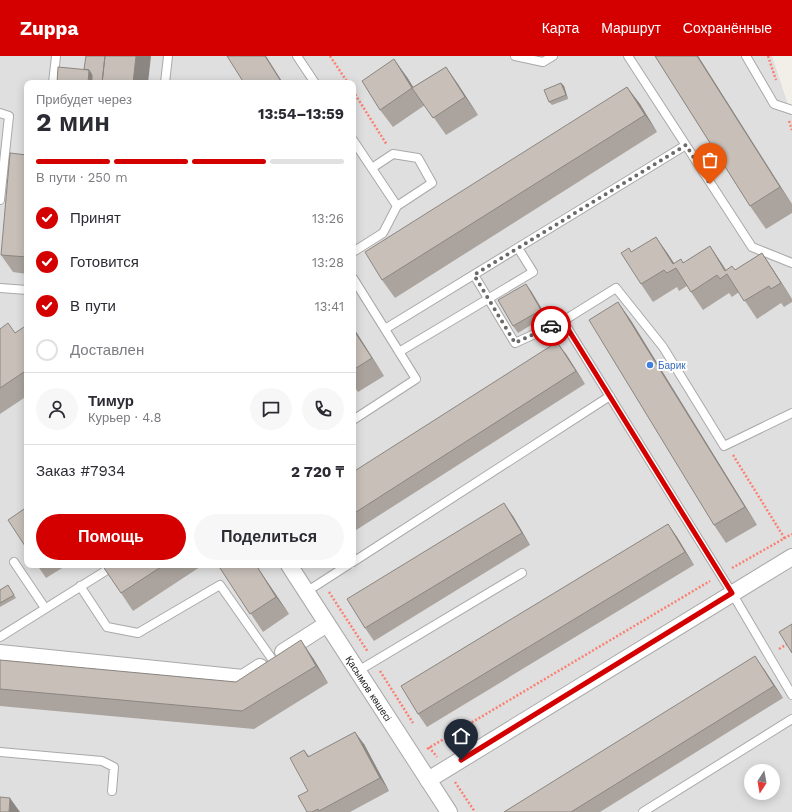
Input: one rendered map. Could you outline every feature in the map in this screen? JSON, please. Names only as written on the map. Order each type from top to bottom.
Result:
[{"type":"street","points":[[428,780],[792,557]]},
{"type":"street","name":"Қасымов көшесі","points":[[291,568],[449,812]]},
{"type":"street","points":[[0,653],[243,678],[327,624]]},
{"type":"lane","points":[[53,80],[56,56]]},
{"type":"lane","points":[[166,80],[168,56]]},
{"type":"lane","points":[[297,56],[313,80]]},
{"type":"lane","points":[[516,56],[542,59],[553,56]]},
{"type":"lane","points":[[628,56],[752,247],[792,263]]},
{"type":"lane","points":[[746,56],[774,104],[792,110]]},
{"type":"lane","points":[[0,113],[9,116],[8,155],[0,200]]},
{"type":"lane","points":[[356,144],[397,206]]},
{"type":"lane","points":[[385,329],[686,145]]},
{"type":"lane","points":[[356,250],[383,233],[397,206],[432,183],[418,158],[393,154],[372,168]]},
{"type":"lane","points":[[399,352],[533,272],[518,248]]},
{"type":"lane","points":[[474,275],[515,343],[563,321],[616,288],[663,347],[724,446],[792,413]]},
{"type":"lane","points":[[356,283],[416,379],[356,418]]},
{"type":"lane","points":[[0,288],[24,290]]},
{"type":"lane","points":[[563,321],[732,593],[792,695]]},
{"type":"lane","points":[[356,560],[610,396]]},
{"type":"lane","points":[[14,562],[44,608]]},
{"type":"lane","points":[[0,637],[110,568]]},
{"type":"lane","points":[[306,592],[344,568]]},
{"type":"lane","points":[[358,671],[522,573]]},
{"type":"lane","points":[[80,586],[107,627],[138,633],[220,585],[272,659]]},
{"type":"lane","points":[[643,812],[792,719]]},
{"type":"lane","points":[[0,752],[102,761],[114,767],[112,791]]},
{"type":"path","points":[[330,56],[346,80]]},
{"type":"path","points":[[356,96],[393,154]]},
{"type":"path","points":[[724,446],[738,462],[785,538]]},
{"type":"path","points":[[413,757],[792,534]]},
{"type":"path","points":[[323,582],[416,728]]},
{"type":"path","points":[[425,741],[447,769],[475,812]]},
{"type":"shaded area","points":[[0,56],[772,56],[792,117],[792,812],[0,812]]},
{"type":"building","points":[[86,56],[105,56],[102,80],[92,80],[92,75],[89,70],[84,69]]},
{"type":"building","points":[[105,56],[136,56],[133,80],[102,80]]},
{"type":"building","points":[[227,56],[265,56],[280,80],[242,80]]},
{"type":"building","points":[[655,56],[697,56],[780,187],[750,206]]},
{"type":"building","points":[[394,59],[412,88],[380,110],[362,81]]},
{"type":"building","points":[[58,67],[89,70],[88,80],[57,80]]},
{"type":"building","points":[[446,67],[465,97],[433,118],[412,88]]},
{"type":"building","points":[[561,83],[566,95],[549,102],[544,90]]},
{"type":"building","points":[[627,87],[645,115],[382,280],[365,252]]},
{"type":"building","points":[[10,153],[24,155],[24,257],[1,255]]},
{"type":"building","points":[[656,237],[673,264],[681,259],[683,263],[710,246],[725,271],[732,266],[735,270],[762,253],[781,283],[771,289],[769,286],[744,301],[727,274],[720,279],[717,275],[691,292],[676,268],[667,273],[664,270],[641,284],[621,253],[629,248],[631,252]]},
{"type":"building","points":[[526,284],[541,310],[513,326],[498,300]]},
{"type":"building","points":[[618,302],[745,507],[714,525],[589,320]]},
{"type":"building","points":[[8,323],[15,333],[24,327],[24,372],[0,388],[0,329]]},
{"type":"building","points":[[356,334],[372,358],[356,368]]},
{"type":"building","points":[[557,342],[576,371],[356,512],[356,470]]},
{"type":"building","points":[[504,503],[522,533],[365,628],[347,599]]},
{"type":"building","points":[[24,509],[24,544],[8,520]]},
{"type":"building","points":[[668,524],[685,552],[418,714],[401,686]]},
{"type":"building","points":[[104,568],[159,568],[121,593]]},
{"type":"building","points":[[220,568],[258,568],[276,597],[250,614]]},
{"type":"building","points":[[8,585],[14,595],[0,603],[0,590]]},
{"type":"building","points":[[792,624],[792,653],[779,632]]},
{"type":"building","points":[[301,640],[316,666],[242,711],[0,689],[0,660],[236,682]]},
{"type":"building","points":[[755,656],[774,686],[571,812],[504,812]]},
{"type":"building","points":[[355,732],[380,778],[319,811],[318,809],[312,812],[307,812],[298,796],[308,791],[290,758],[304,750],[308,757]]},
{"type":"building","points":[[0,797],[10,798],[9,812],[0,812]]},
{"type":"way so far","points":[[551,326],[515,343],[474,275],[686,145],[710,184]]},
{"type":"place","name":"Барик","points":[[650,365]]},
{"type":"route","points":[[461,760],[732,593],[563,321],[551,326]]}]
